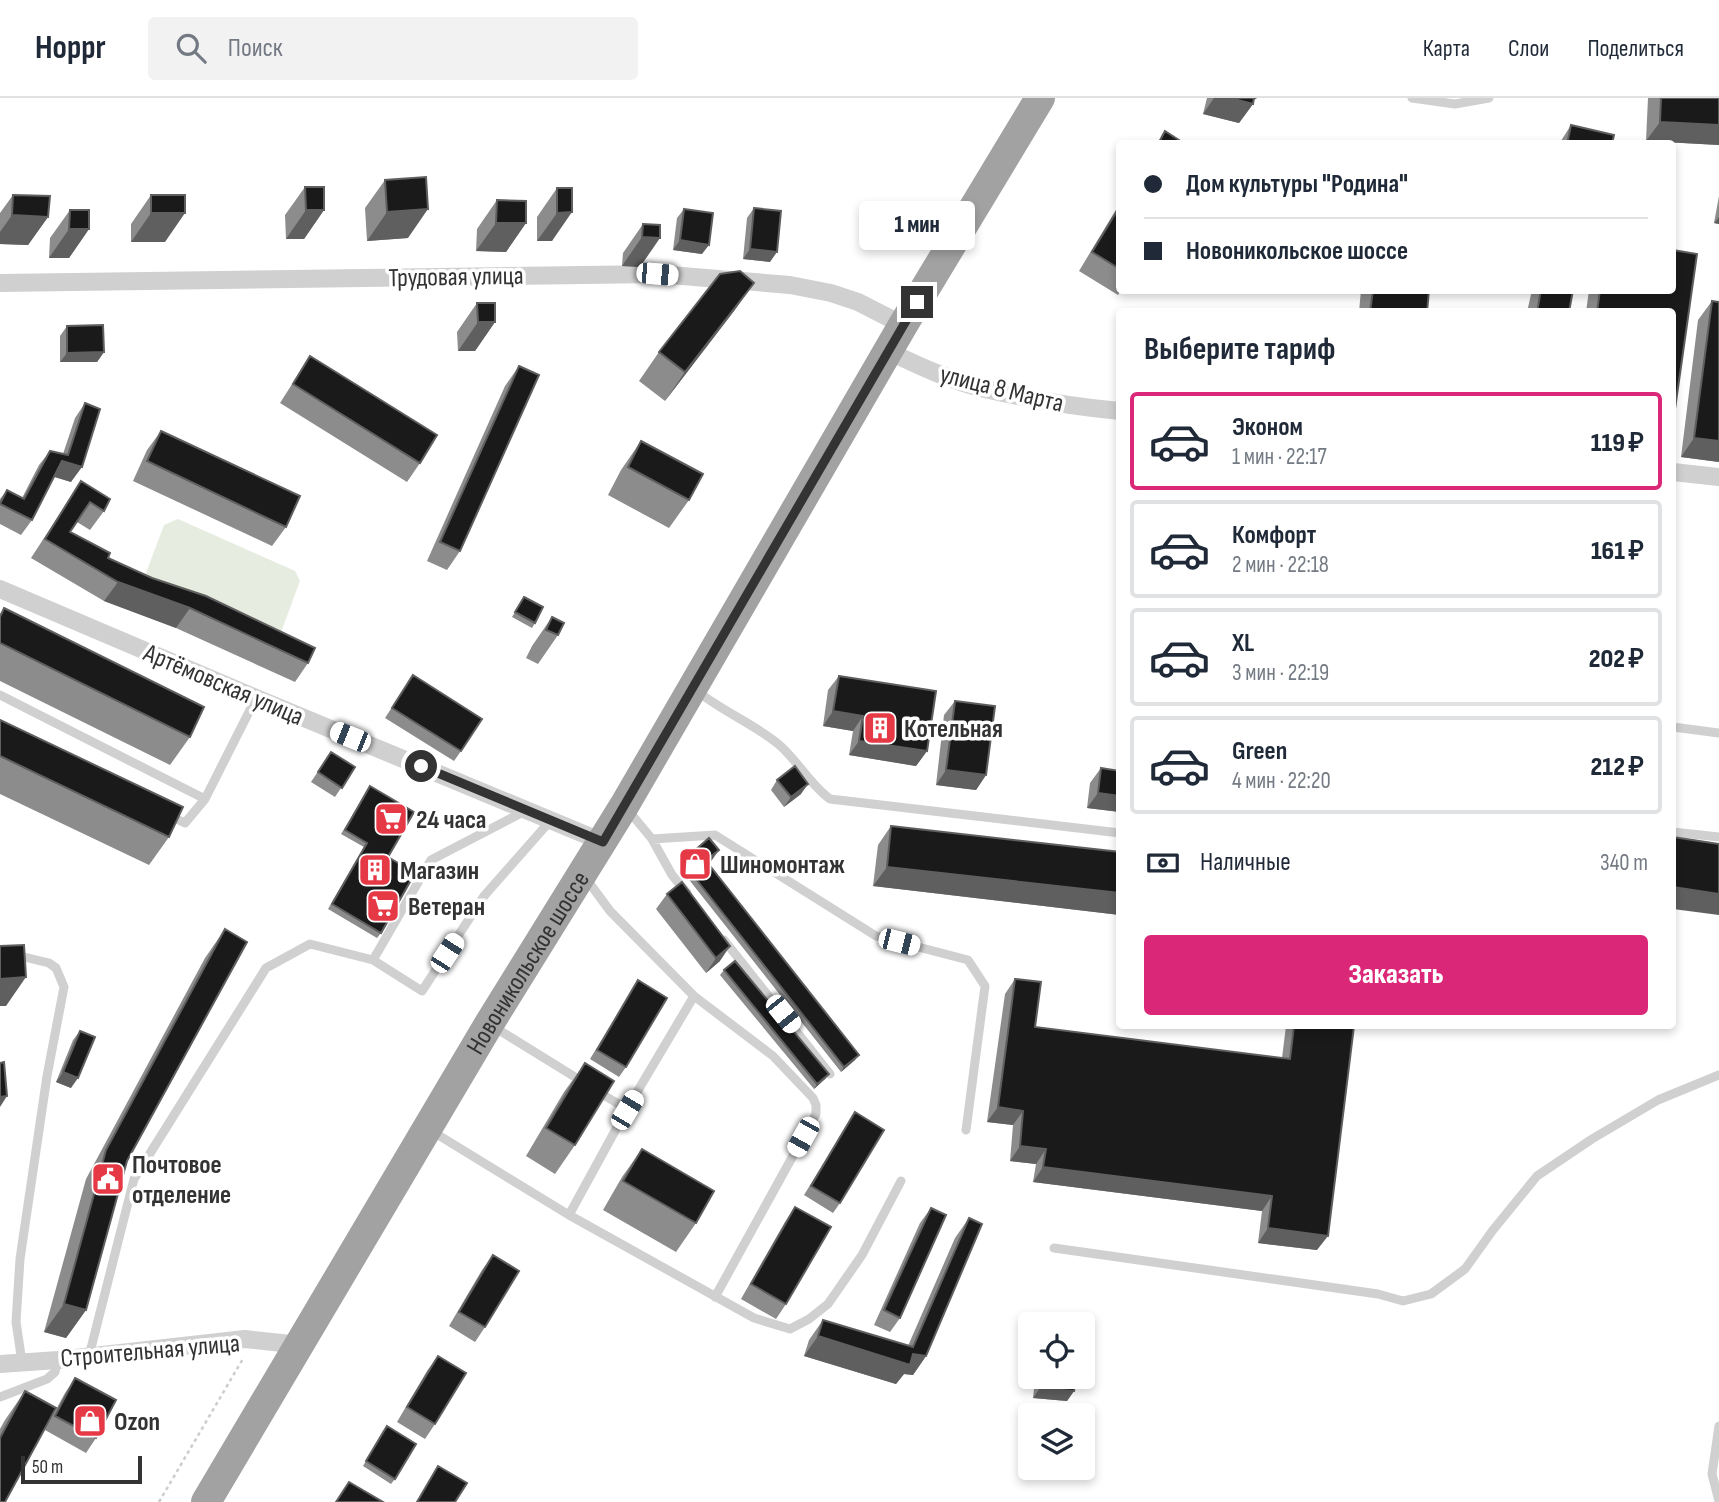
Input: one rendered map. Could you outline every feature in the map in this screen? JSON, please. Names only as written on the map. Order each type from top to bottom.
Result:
[{"type":"highway","name":"Новоникольское шоссе","points":[[206,1502],[489,1024],[603,842],[903,325],[1040,98]]},
{"type":"street","name":"Трудовая улица","points":[[0,283],[657,274],[790,285],[831,293],[858,302],[903,325]]},
{"type":"street","name":"улица 8 Марта","points":[[888,351],[932,372],[983,388],[1080,407],[1116,411]]},
{"type":"street","points":[[1676,472],[1719,477]]},
{"type":"street","name":"Артёмовская улица","points":[[1,591],[603,842]]},
{"type":"street","name":"Строительная улица","points":[[0,1364],[244,1339],[300,1345]]},
{"type":"lane","points":[[1412,98],[1455,104],[1489,98]]},
{"type":"lane","points":[[693,688],[713,704],[779,744],[821,792],[831,799],[1116,833]]},
{"type":"lane","points":[[1,696],[205,799]]},
{"type":"lane","points":[[160,811],[185,824],[205,799],[256,698]]},
{"type":"lane","points":[[1676,727],[1719,733]]},
{"type":"lane","points":[[624,806],[652,839],[672,875],[697,907]]},
{"type":"lane","points":[[373,960],[431,860],[528,810]]},
{"type":"lane","points":[[89,1356],[134,1178],[266,968],[310,943],[373,960],[422,991],[484,896],[551,820]]},
{"type":"lane","points":[[1676,832],[1719,837]]},
{"type":"lane","points":[[652,839],[715,835],[876,936],[968,960],[985,986],[966,1130]]},
{"type":"lane","points":[[583,874],[610,911],[694,996],[773,1056],[813,1098],[817,1110],[715,1297]]},
{"type":"lane","points":[[714,928],[830,1074]]},
{"type":"lane","points":[[0,957],[20,956],[49,963],[56,968],[64,987],[47,1076],[20,1259],[16,1322],[22,1362]]},
{"type":"lane","points":[[569,1215],[694,996]]},
{"type":"lane","points":[[489,1024],[627,1110]]},
{"type":"lane","points":[[1054,1248],[1378,1294],[1403,1301],[1431,1294],[1465,1269],[1537,1177],[1592,1139],[1658,1100],[1719,1075]]},
{"type":"lane","points":[[429,1129],[569,1215],[715,1297],[754,1318],[790,1329],[828,1304],[862,1255],[901,1181]]},
{"type":"lane","points":[[0,1397],[47,1379],[55,1372],[58,1360]]},
{"type":"lane","points":[[1719,1426],[1712,1474],[1719,1501]]},
{"type":"path","points":[[159,1502],[254,1340]]},
{"type":"shaded area","points":[[178,519],[295,571],[300,581],[281,632],[151,584],[146,573],[164,525]]},
{"type":"building","points":[[1230,98],[1254,98],[1253,104]]},
{"type":"building","points":[[1661,98],[1719,98],[1719,125],[1660,122]]},
{"type":"building","points":[[1571,125],[1614,135],[1613,140],[1568,140]]},
{"type":"building","points":[[1165,131],[1179,140],[1160,140]]},
{"type":"building","points":[[426,177],[428,209],[387,212],[385,180]]},
{"type":"building","points":[[305,187],[324,187],[324,210],[306,210]]},
{"type":"building","points":[[557,188],[572,188],[572,212],[557,213]]},
{"type":"building","points":[[13,195],[50,196],[48,217],[12,215]]},
{"type":"building","points":[[151,195],[185,195],[185,213],[151,213]]},
{"type":"building","points":[[497,200],[526,201],[526,223],[496,223]]},
{"type":"building","points":[[754,208],[781,211],[777,252],[750,249]]},
{"type":"building","points":[[684,209],[713,213],[709,245],[680,240]]},
{"type":"building","points":[[70,210],[89,210],[89,229],[69,229]]},
{"type":"building","points":[[1116,213],[1116,267],[1092,252]]},
{"type":"building","points":[[643,224],[660,225],[660,238],[642,237]]},
{"type":"building","points":[[1676,250],[1697,254],[1676,402],[1676,308],[1598,308],[1599,294],[1676,294]]},
{"type":"building","points":[[740,271],[754,283],[685,372],[659,352],[720,274]]},
{"type":"building","points":[[1372,294],[1429,294],[1427,308],[1371,308]]},
{"type":"building","points":[[1540,294],[1572,294],[1570,308],[1538,308]]},
{"type":"building","points":[[1712,301],[1719,302],[1719,441],[1694,438]]},
{"type":"building","points":[[477,303],[495,303],[495,322],[478,322]]},
{"type":"building","points":[[103,325],[104,352],[67,353],[67,326]]},
{"type":"building","points":[[310,356],[437,435],[420,463],[293,384]]},
{"type":"building","points":[[519,366],[539,375],[460,551],[440,542]]},
{"type":"building","points":[[85,403],[100,409],[82,467],[62,461],[32,520],[0,504],[7,490],[24,499],[50,451],[68,455]]},
{"type":"building","points":[[161,431],[300,496],[286,527],[147,461]]},
{"type":"building","points":[[641,441],[703,474],[689,500],[628,467]]},
{"type":"building","points":[[81,481],[110,499],[104,511],[90,502],[70,532],[110,553],[108,558],[152,578],[206,596],[315,648],[308,663],[190,608],[118,582],[45,539]]},
{"type":"building","points":[[524,597],[543,607],[535,623],[515,612]]},
{"type":"building","points":[[4,608],[204,707],[190,737],[0,643],[0,617]]},
{"type":"building","points":[[552,617],[564,623],[558,635],[546,630]]},
{"type":"building","points":[[413,675],[482,719],[461,751],[392,708]]},
{"type":"building","name":"Котельная","points":[[839,676],[936,691],[927,751],[859,741],[863,716],[833,711]]},
{"type":"building","points":[[955,701],[995,706],[986,775],[946,770]]},
{"type":"building","points":[[0,720],[183,807],[169,837],[0,756]]},
{"type":"building","points":[[331,752],[355,767],[342,788],[318,772]]},
{"type":"building","points":[[795,766],[808,784],[791,797],[777,780]]},
{"type":"building","points":[[1101,768],[1116,770],[1116,795],[1098,793]]},
{"type":"building","name":"Магазин","points":[[370,786],[414,812],[388,857],[415,873],[381,933],[332,904],[367,843],[345,830]]},
{"type":"building","points":[[891,826],[1116,852],[1116,893],[887,867]]},
{"type":"building","points":[[1676,837],[1719,844],[1719,894],[1676,887]]},
{"type":"building","points":[[709,838],[719,850],[695,869],[686,858]]},
{"type":"building","points":[[707,862],[859,1055],[844,1067],[692,874]]},
{"type":"building","points":[[682,882],[730,946],[716,958],[667,894]]},
{"type":"building","points":[[225,929],[247,942],[127,1161],[86,1310],[64,1304],[106,1150]]},
{"type":"building","points":[[24,945],[26,977],[0,979],[0,946]]},
{"type":"building","points":[[735,961],[829,1074],[817,1084],[724,970]]},
{"type":"building","points":[[1015,979],[1041,982],[1035,1027],[1290,1059],[1294,1029],[1354,1029],[1328,1236],[1268,1228],[1272,1196],[1043,1167],[1046,1149],[1020,1146],[1023,1111],[998,1107]]},
{"type":"building","points":[[638,980],[667,998],[626,1067],[597,1050]]},
{"type":"building","points":[[80,1031],[95,1037],[78,1078],[63,1072]]},
{"type":"building","points":[[4,1062],[7,1096],[0,1097],[0,1063]]},
{"type":"building","points":[[585,1063],[614,1081],[575,1145],[546,1128]]},
{"type":"building","points":[[855,1112],[884,1130],[840,1203],[811,1186]]},
{"type":"building","points":[[642,1149],[714,1191],[696,1223],[623,1181]]},
{"type":"building","points":[[795,1207],[831,1227],[786,1304],[751,1284]]},
{"type":"building","points":[[931,1208],[946,1215],[900,1318],[884,1310]]},
{"type":"building","points":[[969,1218],[982,1224],[926,1356],[913,1354],[910,1365],[818,1336],[823,1320],[913,1347]]},
{"type":"building","points":[[493,1255],[519,1271],[485,1327],[459,1312]]},
{"type":"building","points":[[438,1356],[466,1373],[435,1424],[407,1407]]},
{"type":"building","points":[[75,1378],[116,1400],[96,1438],[55,1416]]},
{"type":"building","points":[[25,1391],[56,1408],[5,1502],[0,1502],[0,1438]]},
{"type":"building","points":[[387,1426],[416,1444],[395,1479],[366,1461]]},
{"type":"building","points":[[438,1466],[467,1483],[455,1502],[417,1502]]},
{"type":"building","points":[[349,1482],[383,1502],[336,1502]]},
{"type":"place","name":"Котельная","points":[[880,728]]},
{"type":"place","name":"24 часа","points":[[391,819]]},
{"type":"place","name":"Шиномонтаж","points":[[695,864]]},
{"type":"place","name":"Магазин","points":[[375,870]]},
{"type":"place","name":"Ветеран","points":[[383,906]]},
{"type":"place","name":"Почтовое отделение","points":[[108,1179]]},
{"type":"place","name":"Ozon","points":[[90,1421]]},
{"type":"route","points":[[421,766],[603,842],[917,302]]}]
